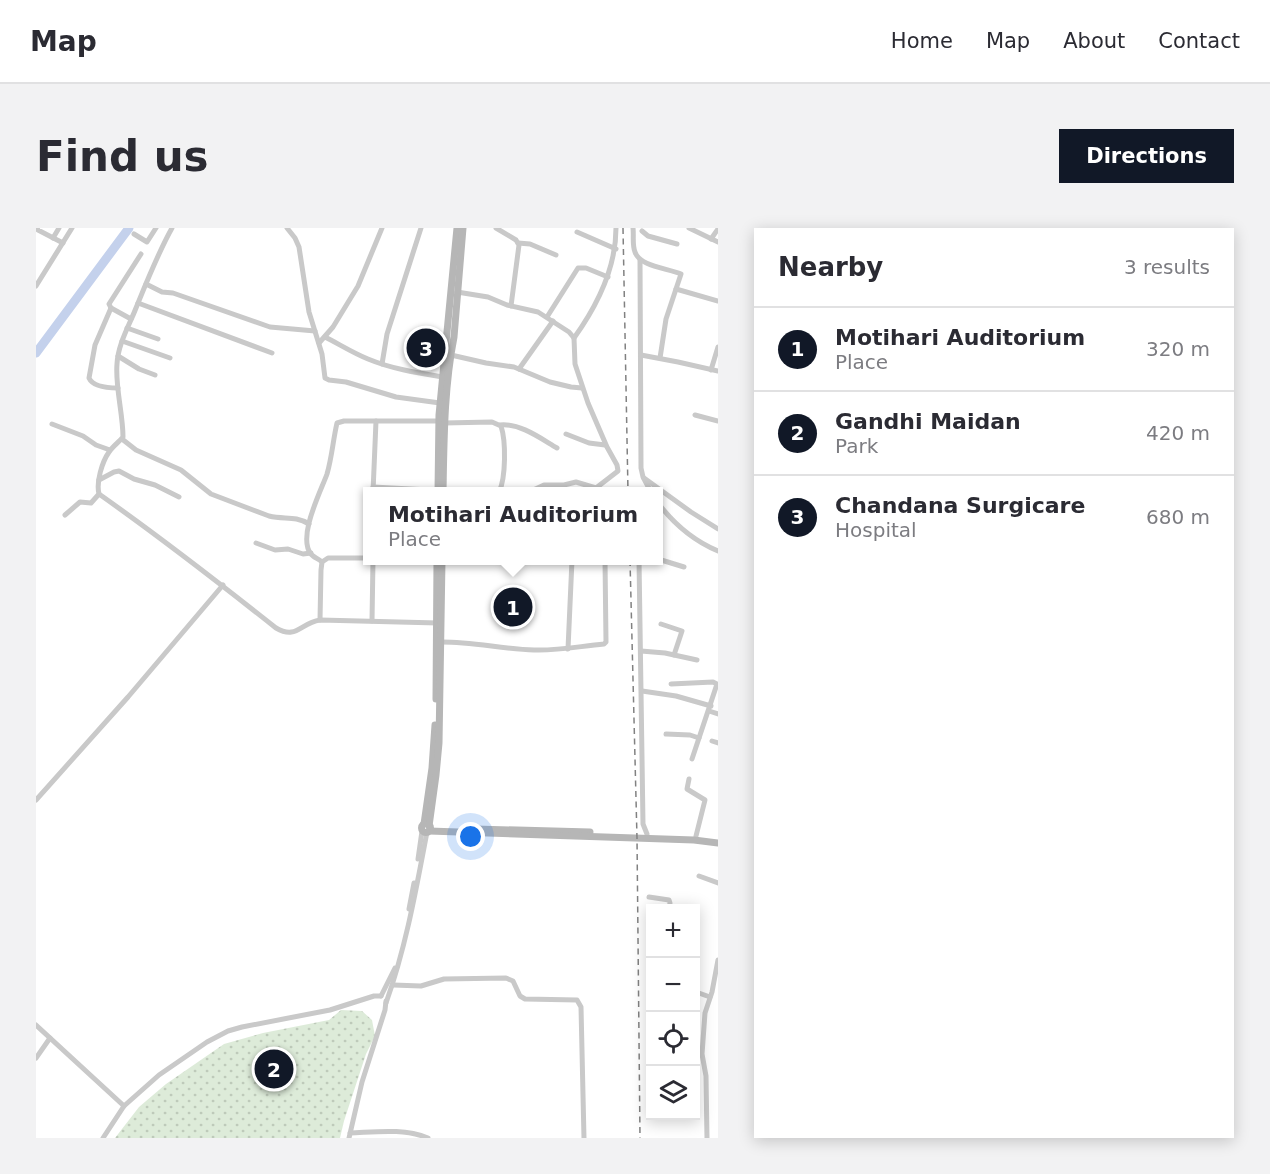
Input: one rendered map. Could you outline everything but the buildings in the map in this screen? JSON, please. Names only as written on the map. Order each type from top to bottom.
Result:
[{"type":"main road","points":[[442,422],[440,403],[457,228]]},
{"type":"main road","points":[[440,487],[442,422],[454,337],[464,228]]},
{"type":"main road","points":[[427,829],[438,751],[442,642],[437,565]]},
{"type":"main road","points":[[427,829],[435,729],[442,565]]},
{"type":"main road","points":[[427,829],[696,836],[718,841]]},
{"type":"main road","points":[[427,829],[718,841]]},
{"type":"street","points":[[37,228],[63,243]]},
{"type":"street","points":[[53,238],[59,228]]},
{"type":"street","points":[[36,286],[72,228]]},
{"type":"street","points":[[134,234],[147,242],[156,228]]},
{"type":"street","points":[[172,228],[122,341],[116,370],[123,435],[104,461],[99,480],[99,494],[223,585],[276,628],[286,633],[292,633],[320,620],[439,623]]},
{"type":"street","points":[[286,228],[296,238],[299,247],[305,290],[322,354],[326,380],[346,381],[371,391],[396,397],[440,403]]},
{"type":"street","points":[[319,343],[358,286],[382,228]]},
{"type":"street","points":[[382,364],[387,334],[421,228]]},
{"type":"street","points":[[496,228],[518,243],[530,244],[556,255]]},
{"type":"street","points":[[574,338],[608,277],[616,249],[616,228]]},
{"type":"street","points":[[689,228],[718,242]]},
{"type":"street","points":[[648,487],[641,468],[640,260],[635,251],[633,230],[643,229],[648,236],[677,244]]},
{"type":"street","points":[[711,239],[718,229]]},
{"type":"street","points":[[578,232],[616,249]]},
{"type":"street","points":[[511,306],[518,243]]},
{"type":"street","points":[[118,388],[93,383],[89,378],[95,345],[111,308],[109,304],[141,254]]},
{"type":"street","points":[[640,260],[681,273],[666,319],[660,358]]},
{"type":"street","points":[[547,317],[578,268],[586,268],[608,277]]},
{"type":"street","points":[[146,284],[162,292],[171,292],[270,327],[315,331]]},
{"type":"street","points":[[676,289],[718,301]]},
{"type":"street","points":[[458,292],[488,297],[511,306],[538,312],[569,332],[574,338],[575,364],[582,388],[618,471],[597,487]]},
{"type":"street","points":[[138,303],[272,353]]},
{"type":"street","points":[[111,308],[131,319]]},
{"type":"street","points":[[519,369],[553,321]]},
{"type":"street","points":[[127,328],[158,339]]},
{"type":"street","points":[[325,337],[382,364],[443,376]]},
{"type":"street","points":[[122,341],[170,358]]},
{"type":"street","points":[[711,370],[718,347]]},
{"type":"street","points":[[451,355],[519,369],[550,382],[582,388]]},
{"type":"street","points":[[641,355],[718,371]]},
{"type":"street","points":[[118,356],[139,369],[155,375]]},
{"type":"street","points":[[695,415],[718,421]]},
{"type":"street","points":[[310,554],[307,539],[309,524],[326,475],[337,423],[341,421],[510,424],[557,448]]},
{"type":"street","points":[[373,487],[376,421]]},
{"type":"street","points":[[52,424],[110,450]]},
{"type":"street","points":[[500,425],[503,433],[504,471],[502,487]]},
{"type":"street","points":[[566,434],[589,443],[605,445]]},
{"type":"street","points":[[122,439],[136,450],[181,470],[211,494],[269,516],[297,518],[309,524]]},
{"type":"street","points":[[99,480],[119,471],[178,497]]},
{"type":"street","points":[[643,477],[657,487]]},
{"type":"street","points":[[540,487],[576,483],[592,487]]},
{"type":"street","points":[[663,492],[718,529]]},
{"type":"street","points":[[65,515],[80,502],[91,503],[99,494]]},
{"type":"street","points":[[663,509],[688,534],[718,551]]},
{"type":"street","points":[[256,543],[275,550],[310,554],[322,562]]},
{"type":"street","points":[[320,620],[322,562],[328,558],[363,558]]},
{"type":"street","points":[[663,561],[684,567]]},
{"type":"street","points":[[372,621],[373,565]]},
{"type":"street","points":[[568,649],[572,565]]},
{"type":"street","points":[[442,642],[467,642],[502,648],[534,650],[568,649],[604,644],[606,643],[605,565]]},
{"type":"street","points":[[639,565],[643,824],[647,834]]},
{"type":"street","points":[[36,800],[128,697],[223,585]]},
{"type":"street","points":[[661,624],[682,631],[674,655]]},
{"type":"street","points":[[641,651],[697,660]]},
{"type":"street","points":[[671,684],[716,682],[717,686],[710,709],[692,759]]},
{"type":"street","points":[[642,691],[676,696],[718,714]]},
{"type":"street","points":[[666,734],[690,735],[699,738]]},
{"type":"street","points":[[711,741],[718,743]]},
{"type":"street","points":[[689,779],[687,789],[705,800],[696,836]]},
{"type":"street","points":[[427,829],[410,921],[399,965],[362,1082],[349,1135],[407,1132],[428,1138]]},
{"type":"street","points":[[381,996],[394,970],[402,942],[427,829]]},
{"type":"street","points":[[699,876],[718,883]]},
{"type":"street","points":[[649,897],[669,900],[670,904]]},
{"type":"street","points":[[707,1138],[706,1076],[702,1057],[705,1013],[718,960]]},
{"type":"street","points":[[393,985],[421,986],[444,979],[506,978],[513,981],[520,996],[525,999],[579,1001],[584,1138]]},
{"type":"street","points":[[700,994],[710,998]]},
{"type":"street","points":[[104,1138],[124,1106],[175,1063],[228,1031],[330,1010],[374,996],[381,996],[386,1003]]},
{"type":"street","points":[[36,1025],[124,1106]]},
{"type":"street","points":[[36,1058],[50,1038]]},
{"type":"green space","points":[[341,1010],[362,1011],[372,1020],[375,1036],[366,1054],[340,1138],[115,1138],[139,1107],[166,1084],[224,1044],[263,1033],[329,1020]]},
{"type":"waterway","points":[[36,353],[129,228]]},
{"type":"railway","points":[[623,228],[628,487]]},
{"type":"railway","points":[[630,565],[637,838],[640,1138]]},
{"type":"place","name":"Chandana Surgicare","points":[[426,348]]},
{"type":"place","name":"Motihari Auditorium","points":[[513,607]]},
{"type":"place","name":"Gandhi Maidan","points":[[274,1069]]}]
